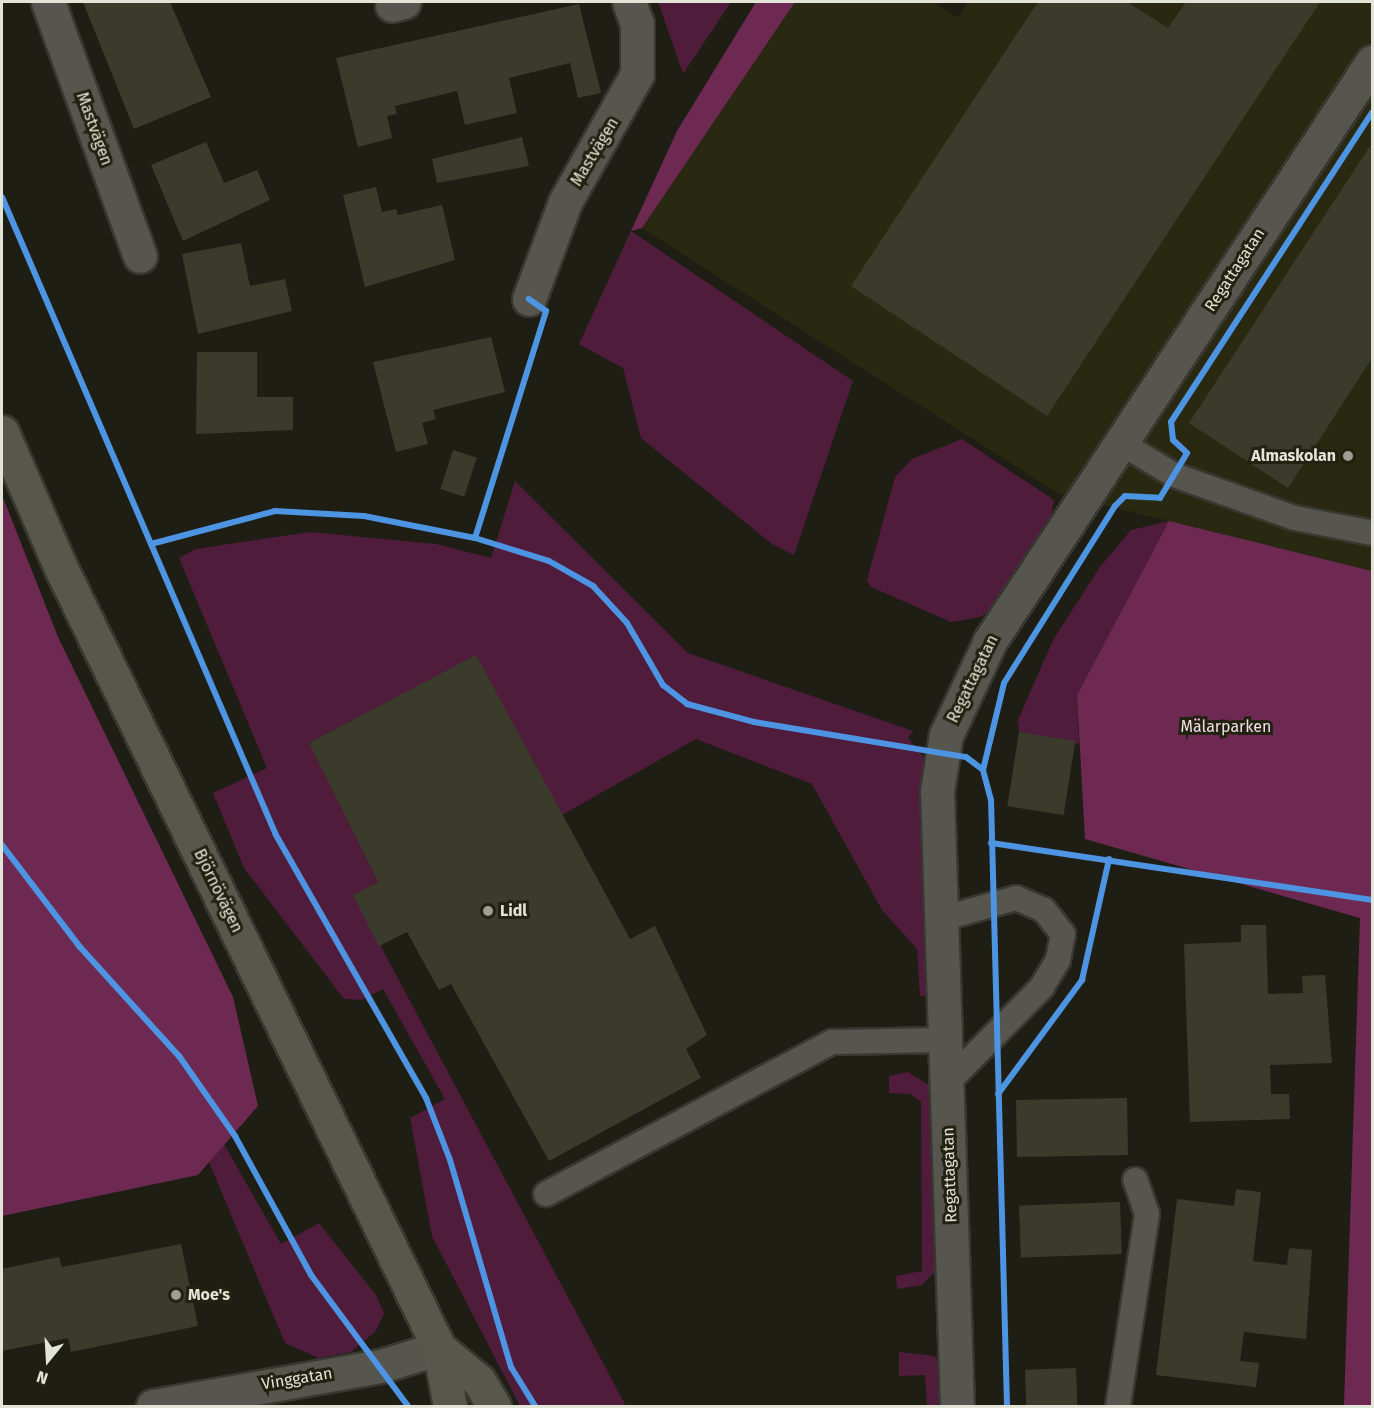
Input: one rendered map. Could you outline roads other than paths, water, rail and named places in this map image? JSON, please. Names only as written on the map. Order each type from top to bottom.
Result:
[{"type":"main road","name":"Björnövägen","points":[[2,432],[60,566],[439,1348],[450,1407]]},
{"type":"main road","name":"Björnövägen","points":[[439,1348],[479,1381],[494,1407]]},
{"type":"street","name":"Mastvägen","points":[[48,2],[140,256]]},
{"type":"street","name":"Mastvägen","points":[[529,299],[565,202],[637,74],[637,24],[628,2]]},
{"type":"street","name":"Regattagatan","points":[[957,1407],[937,791],[946,735],[990,641],[1372,62]]},
{"type":"street","name":"Vinggatan","points":[[153,1407],[381,1366],[439,1348]]},
{"type":"lane","points":[[1121,443],[1174,475],[1273,510],[1372,533]]},
{"type":"lane","points":[[941,919],[1016,898],[1044,910],[1063,934],[1058,960],[1042,987],[947,1083]]},
{"type":"lane","points":[[546,1194],[832,1042],[946,1040]]},
{"type":"lane","points":[[1118,1407],[1147,1214],[1135,1180]]},
{"type":"place","name":"Almaskolan","points":[[1348,456]]},
{"type":"place","name":"Lidl","points":[[488,911]]},
{"type":"place","name":"Moe's","points":[[176,1295]]},
{"type":"park label","name":"Mälarparken","points":[[1226,727]]}]
